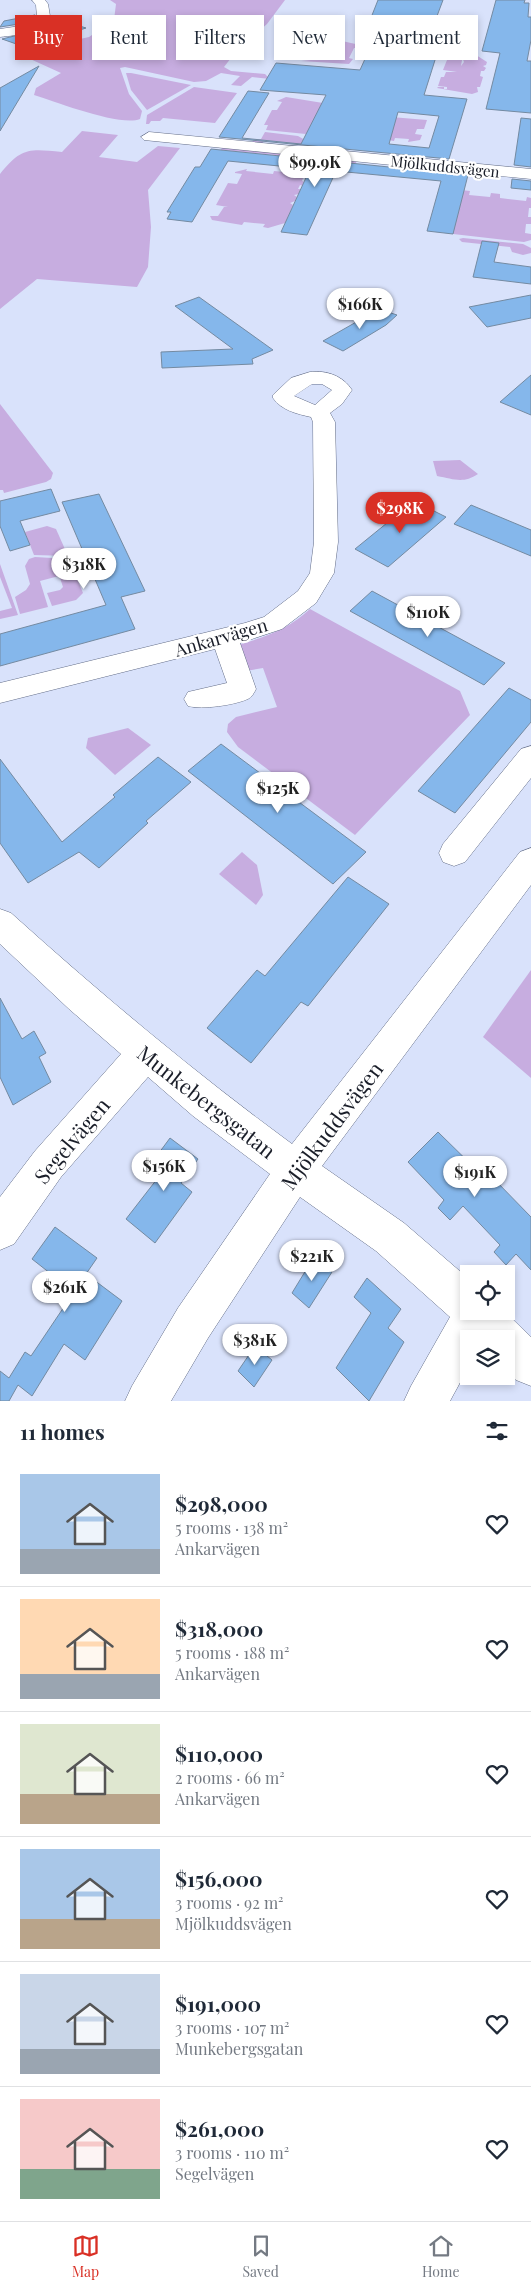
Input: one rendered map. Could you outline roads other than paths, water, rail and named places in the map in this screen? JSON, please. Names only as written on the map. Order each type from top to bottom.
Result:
[{"type":"street","points":[[0,33],[24,29],[41,22],[44,16],[42,4],[38,0]]},
{"type":"street","name":"Mjölkuddsvägen","points":[[149,137],[531,174]]},
{"type":"street","name":"Ankarvägen","points":[[0,694],[225,638],[280,619],[307,597],[322,573],[325,561],[324,422],[318,411]]},
{"type":"street","points":[[198,698],[240,691],[242,689],[225,638]]},
{"type":"street","points":[[454,853],[531,758]]},
{"type":"street","name":"Mjölkuddsvägen","points":[[147,1401],[193,1323],[296,1170],[531,861]]},
{"type":"street","name":"Munkebergsgatan","points":[[0,923],[80,998],[206,1103],[390,1237],[460,1299]]},
{"type":"street","name":"Segelvägen","points":[[0,1230],[48,1164],[146,1053]]},
{"type":"street","points":[[426,1401],[478,1320]]},
{"type":"street","points":[[515,1350],[531,1365]]}]
